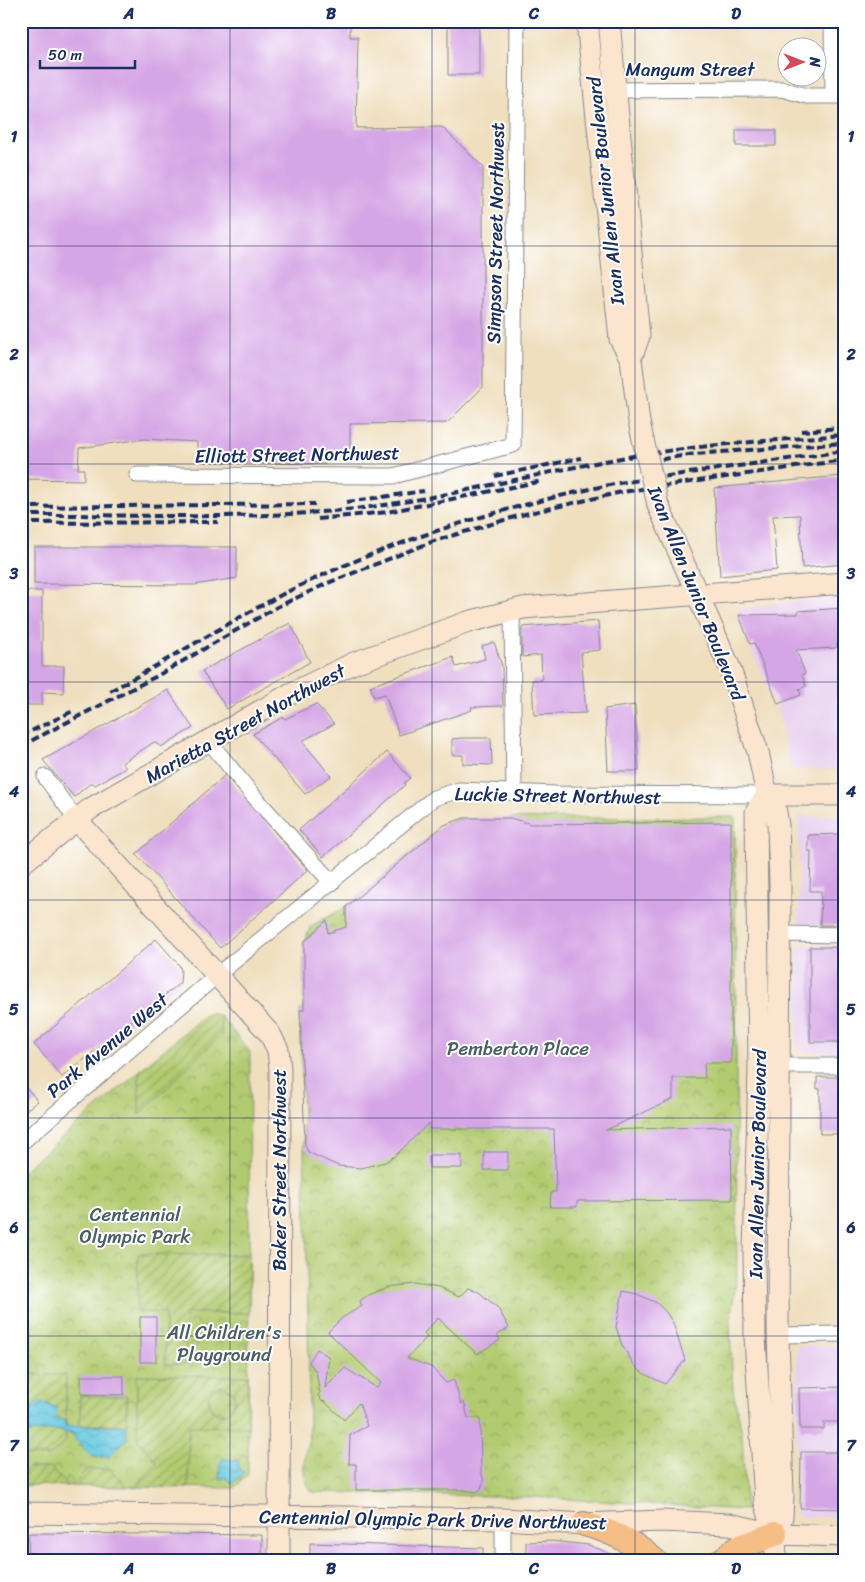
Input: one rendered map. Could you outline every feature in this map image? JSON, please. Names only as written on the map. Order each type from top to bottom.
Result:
[{"type":"main road","name":"Ivan Allen Junior Boulevard","points":[[588,21],[606,90]]},
{"type":"main road","name":"Ivan Allen Junior Boulevard","points":[[609,21],[606,90],[620,339],[631,358],[642,436],[658,505],[729,666],[758,752],[767,795],[776,812],[778,825],[780,934],[778,1336],[783,1496],[782,1517],[775,1534]]},
{"type":"main road","name":"Marietta Street Northwest","points":[[21,864],[76,819],[208,740],[290,694],[354,664],[468,622],[512,610],[844,583]]},
{"type":"main road","name":"Ivan Allen Junior Boulevard","points":[[767,795],[756,812],[759,1068],[754,1252],[755,1336],[765,1502],[775,1534],[776,1561]]},
{"type":"main road","name":"Luckie Street Northwest","points":[[767,795],[844,795]]},
{"type":"main road","name":"Baker Street Northwest","points":[[76,819],[270,1034],[278,1050],[280,1068],[279,1561]]},
{"type":"main road","name":"Centennial Olympic Park Drive Northwest","points":[[21,1513],[503,1519],[584,1524],[642,1521],[729,1524],[775,1534],[844,1536]]},
{"type":"main road","points":[[584,1524],[616,1534],[646,1557]]},
{"type":"main road","points":[[721,1561],[736,1548],[775,1534]]},
{"type":"street","name":"Simpson Street Northwest","points":[[513,445],[517,21]]},
{"type":"street","points":[[832,21],[838,96]]},
{"type":"street","name":"Mangum Street","points":[[606,90],[782,88],[807,96],[838,96]]},
{"type":"street","name":"Elliott Street Northwest","points":[[137,476],[393,476],[513,445]]},
{"type":"street","points":[[512,610],[514,793]]},
{"type":"street","points":[[208,740],[251,793],[332,883]]},
{"type":"street","name":"Baker Street Northwest","points":[[45,777],[76,819]]},
{"type":"street","name":"Luckie Street Northwest","points":[[216,976],[434,798],[459,790],[514,793],[767,795]]},
{"type":"street","points":[[780,934],[844,935]]},
{"type":"street","name":"Park Avenue West","points":[[21,1143],[216,976]]},
{"type":"street","points":[[778,1066],[844,1066]]},
{"type":"street","points":[[778,1336],[844,1334]]},
{"type":"street","points":[[503,1519],[503,1561]]},
{"type":"street","points":[[642,1521],[646,1557]]},
{"type":"shaded area","points":[[844,595],[844,770],[791,769],[779,715],[736,614],[740,609]]},
{"type":"shaded area","points":[[799,816],[844,816],[844,926],[799,926]]},
{"type":"shaded area","points":[[798,945],[844,945],[844,1052],[797,1052]]},
{"type":"shaded area","points":[[797,1346],[844,1346],[844,1517],[801,1517],[796,1513]]},
{"type":"green space","name":"Pemberton Place","points":[[735,817],[737,1276],[730,1322],[733,1390],[742,1433],[746,1510],[532,1497],[313,1492],[304,1473],[309,1439],[309,1385],[300,1010],[304,1010],[304,942],[311,926],[346,907],[444,825],[457,819]]},
{"type":"green space","name":"Centennial Olympic Park","points":[[211,1013],[221,1017],[250,1052],[248,1475],[234,1488],[21,1485],[21,1173],[205,1015]]},
{"type":"green space","points":[[211,1013],[221,1017],[221,1034],[139,1115],[139,1071],[205,1015]]},
{"type":"green space","points":[[138,1254],[249,1255],[249,1313],[186,1313],[185,1364],[165,1364],[165,1313],[137,1312]]},
{"type":"green space","points":[[21,1374],[66,1375],[66,1441],[50,1456],[28,1456],[21,1448]]},
{"type":"green space","points":[[137,1375],[248,1376],[248,1427],[189,1426],[188,1488],[136,1487],[157,1462],[137,1439]],"holes":[[[223,1386],[233,1392],[236,1400],[229,1412],[220,1414],[211,1409],[208,1396],[213,1389]]]},
{"type":"green space","points":[[80,1396],[127,1396],[127,1425],[80,1425]]},
{"type":"green space","points":[[28,1468],[51,1468],[67,1486],[21,1485],[21,1475]]},
{"type":"green space","points":[[88,1469],[110,1469],[127,1487],[71,1486]]},
{"type":"water","points":[[41,1402],[56,1407],[57,1413],[54,1418],[64,1420],[65,1426],[127,1425],[127,1439],[109,1457],[92,1457],[75,1439],[74,1434],[55,1430],[21,1434],[27,1415],[33,1407]]},
{"type":"water","points":[[223,1459],[239,1460],[238,1467],[244,1473],[232,1484],[227,1478],[219,1478],[220,1463]]},
{"type":"building","points":[[21,21],[350,21],[350,37],[358,37],[356,128],[442,127],[483,167],[483,387],[447,423],[350,424],[350,453],[325,452],[325,464],[197,462],[197,442],[143,439],[79,448],[78,469],[84,469],[84,480],[21,479]]},
{"type":"building","points":[[448,21],[479,21],[479,75],[448,75]]},
{"type":"building","points":[[736,130],[776,130],[776,146],[736,146]]},
{"type":"building","points":[[841,476],[844,564],[802,568],[800,515],[773,516],[777,570],[720,576],[714,488]]},
{"type":"building","points":[[34,547],[237,547],[237,578],[194,585],[34,584]]},
{"type":"building","points":[[21,591],[42,591],[42,666],[64,666],[63,693],[42,692],[42,705],[21,705]]},
{"type":"building","points":[[844,608],[844,643],[837,643],[836,648],[796,650],[805,673],[802,675],[806,686],[799,689],[801,695],[778,704],[754,643],[750,644],[739,615],[798,614],[798,611]]},
{"type":"building","points":[[598,621],[600,650],[581,652],[586,713],[534,715],[532,680],[542,680],[541,655],[522,657],[522,627]]},
{"type":"building","points":[[290,623],[310,662],[227,709],[202,671]]},
{"type":"building","points":[[494,642],[502,666],[503,706],[471,707],[472,710],[399,735],[385,694],[374,697],[370,686],[453,657],[456,667],[485,659],[482,646]]},
{"type":"building","points":[[168,690],[193,728],[161,747],[154,742],[122,763],[126,768],[95,785],[92,782],[74,797],[43,760]]},
{"type":"building","points":[[316,704],[334,724],[302,741],[331,776],[305,794],[253,734],[283,717],[285,719]]},
{"type":"building","points":[[635,705],[639,771],[608,771],[605,709]]},
{"type":"building","points":[[491,738],[492,765],[463,764],[463,755],[452,755],[452,739]]},
{"type":"building","points":[[387,752],[410,778],[404,783],[405,785],[323,857],[299,830]]},
{"type":"building","points":[[225,775],[308,870],[220,948],[136,854]]},
{"type":"building","points":[[464,818],[510,818],[531,824],[731,822],[731,1063],[704,1063],[705,1078],[673,1078],[673,1099],[606,1130],[731,1126],[732,1200],[577,1201],[577,1207],[550,1207],[551,1192],[556,1192],[554,1129],[429,1129],[429,1123],[395,1156],[385,1162],[361,1168],[338,1166],[308,1152],[305,1145],[300,1010],[304,1010],[304,942],[327,920],[328,933],[346,927],[346,907],[444,825]]},
{"type":"building","points":[[844,834],[844,925],[820,925],[821,891],[810,891],[811,851],[808,851],[808,835]]},
{"type":"building","points":[[156,939],[179,965],[181,970],[180,983],[62,1077],[34,1044]]},
{"type":"building","points":[[810,947],[844,947],[844,1042],[810,1042]]},
{"type":"building","points":[[817,1077],[844,1077],[844,1134],[820,1134],[820,1089],[817,1089]]},
{"type":"building","points":[[21,1082],[38,1101],[21,1114]]},
{"type":"building","points":[[484,1152],[508,1152],[508,1170],[484,1170]]},
{"type":"building","points":[[429,1155],[462,1155],[462,1168],[429,1168]]},
{"type":"building","points":[[415,1284],[439,1288],[459,1297],[468,1288],[479,1292],[498,1308],[509,1328],[497,1335],[500,1340],[477,1354],[438,1318],[424,1333],[427,1337],[407,1358],[431,1367],[446,1383],[454,1380],[461,1404],[464,1402],[468,1418],[480,1418],[481,1472],[484,1481],[480,1490],[476,1492],[464,1490],[356,1490],[356,1464],[349,1464],[350,1435],[367,1426],[359,1403],[344,1420],[324,1401],[322,1402],[318,1395],[320,1393],[316,1372],[309,1362],[317,1349],[329,1357],[325,1388],[345,1368],[377,1388],[381,1383],[328,1332],[342,1318],[362,1306],[360,1301],[368,1295],[388,1287]]},
{"type":"building","points":[[623,1291],[637,1294],[657,1303],[673,1323],[685,1360],[665,1384],[643,1373],[634,1365],[622,1345],[616,1327]]},
{"type":"building","points":[[140,1317],[156,1317],[156,1362],[140,1362]]},
{"type":"building","points":[[81,1376],[124,1376],[124,1395],[81,1394]]},
{"type":"building","points":[[844,1387],[844,1422],[824,1422],[824,1429],[800,1429],[799,1388]]},
{"type":"building","points":[[801,1452],[844,1452],[844,1509],[800,1508]]},
{"type":"building","points":[[29,1533],[262,1535],[262,1561],[28,1561]]},
{"type":"building","points":[[551,1541],[589,1545],[628,1561],[526,1561],[526,1542]]},
{"type":"building","points":[[310,1543],[483,1548],[483,1561],[310,1561]]},
{"type":"railway","points":[[801,431],[841,428]]},
{"type":"railway","points":[[21,515],[230,516],[313,513],[387,505],[644,454],[730,444],[844,435]]},
{"type":"railway","points":[[650,461],[695,454],[844,443]]},
{"type":"railway","points":[[110,691],[289,591],[368,556],[450,526],[534,502],[619,483],[844,451]]},
{"type":"railway","points":[[495,476],[581,458]]},
{"type":"railway","points":[[21,746],[155,677],[277,607],[328,583],[434,541],[525,514],[622,492],[844,460]]},
{"type":"railway","points":[[318,519],[387,512],[542,481]]},
{"type":"railway","points":[[347,502],[424,491]]},
{"type":"railway","points":[[21,507],[315,504]]},
{"type":"railway","points":[[21,523],[218,522]]},
{"type":"railway","points":[[21,736],[73,711]]},
{"type":"park label","name":"All Children's Playground","points":[[224,1343]]}]
